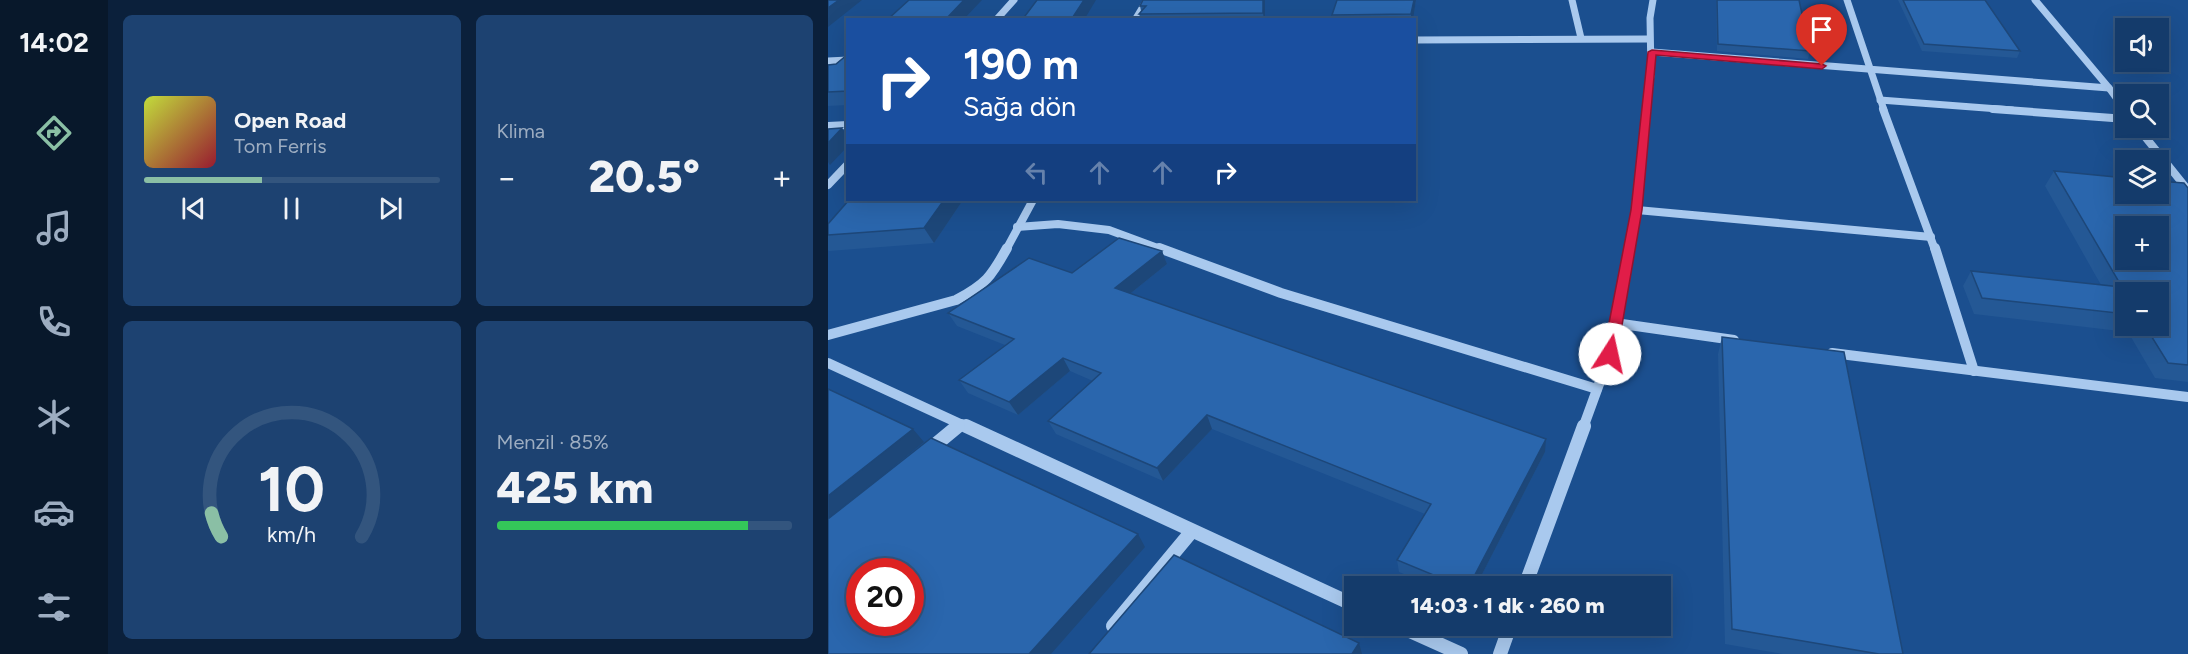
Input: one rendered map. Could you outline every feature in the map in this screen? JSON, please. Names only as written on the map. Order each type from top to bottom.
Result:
[{"type":"lane","points":[[998,18],[1014,0]]},
{"type":"lane","points":[[1136,18],[1147,0]]},
{"type":"lane","points":[[1572,0],[1581,38]]},
{"type":"lane","points":[[1529,576],[1610,354],[1637,210],[1652,52],[1649,39],[1653,0]]},
{"type":"lane","points":[[1847,0],[1869,70],[1931,237],[1974,371]]},
{"type":"lane","points":[[2035,0],[2115,96]]},
{"type":"lane","points":[[1416,40],[1649,39]]},
{"type":"lane","points":[[1652,52],[2109,88]]},
{"type":"lane","points":[[828,61],[846,60]]},
{"type":"lane","points":[[1880,99],[2115,117]]},
{"type":"lane","points":[[828,126],[846,125]]},
{"type":"lane","points":[[2146,138],[2188,190]]},
{"type":"lane","points":[[828,185],[846,166]]},
{"type":"lane","points":[[828,335],[956,300],[975,290],[992,277],[1032,201]]},
{"type":"lane","points":[[1637,210],[1931,237]]},
{"type":"lane","points":[[1017,227],[1058,224],[1108,230],[1281,293],[1597,388]]},
{"type":"lane","points":[[1615,323],[1745,341]]},
{"type":"lane","points":[[1825,352],[2188,397]]},
{"type":"lane","points":[[828,363],[1344,600]]},
{"type":"lane","points":[[917,460],[961,424]]},
{"type":"lane","points":[[1105,636],[1192,531]]},
{"type":"lane","points":[[1421,636],[1461,654]]},
{"type":"lane","points":[[1500,654],[1506,636]]},
{"type":"building","points":[[828,0],[839,0],[828,8]]},
{"type":"building","points":[[909,0],[964,0],[947,18],[889,18]]},
{"type":"building","points":[[1037,0],[1084,0],[1072,18],[1024,18]]},
{"type":"building","points":[[1143,0],[1263,0],[1263,13],[1139,14],[1146,6],[1140,6]]},
{"type":"building","points":[[1337,0],[1414,0],[1411,14],[1332,15]]},
{"type":"building","points":[[1717,0],[1799,0],[1810,51],[1718,44]]},
{"type":"building","points":[[1903,0],[1985,0],[2020,51],[1924,44]]},
{"type":"building","points":[[846,56],[846,91],[828,92],[828,65],[836,64]]},
{"type":"building","points":[[842,128],[828,143],[828,129]]},
{"type":"building","points":[[2054,171],[2115,177],[2115,204],[2169,204],[2169,182],[2184,183],[2188,188],[2188,365],[2168,363],[2151,336],[2169,336],[2169,282],[2119,282]]},
{"type":"building","points":[[848,201],[943,201],[924,228],[828,235],[828,224]]},
{"type":"building","points":[[1119,238],[1162,251],[1115,288],[1546,439],[1474,576],[1436,576],[1397,560],[1431,504],[1207,415],[1157,468],[1048,421],[1101,373],[1063,358],[1009,402],[959,380],[1014,339],[948,313],[1029,258],[1072,273]]},
{"type":"building","points":[[1971,271],[2115,286],[2115,313],[1982,298]]},
{"type":"building","points":[[1722,337],[1844,352],[1903,654],[1879,654],[1732,629]]},
{"type":"building","points":[[828,389],[913,429],[828,496]]},
{"type":"building","points":[[931,438],[1138,534],[1029,654],[828,654],[828,519]]},
{"type":"building","points":[[1174,555],[1359,643],[1352,654],[1089,654]]},
{"type":"route","points":[[1610,354],[1637,210],[1652,52],[1822,66]]}]
